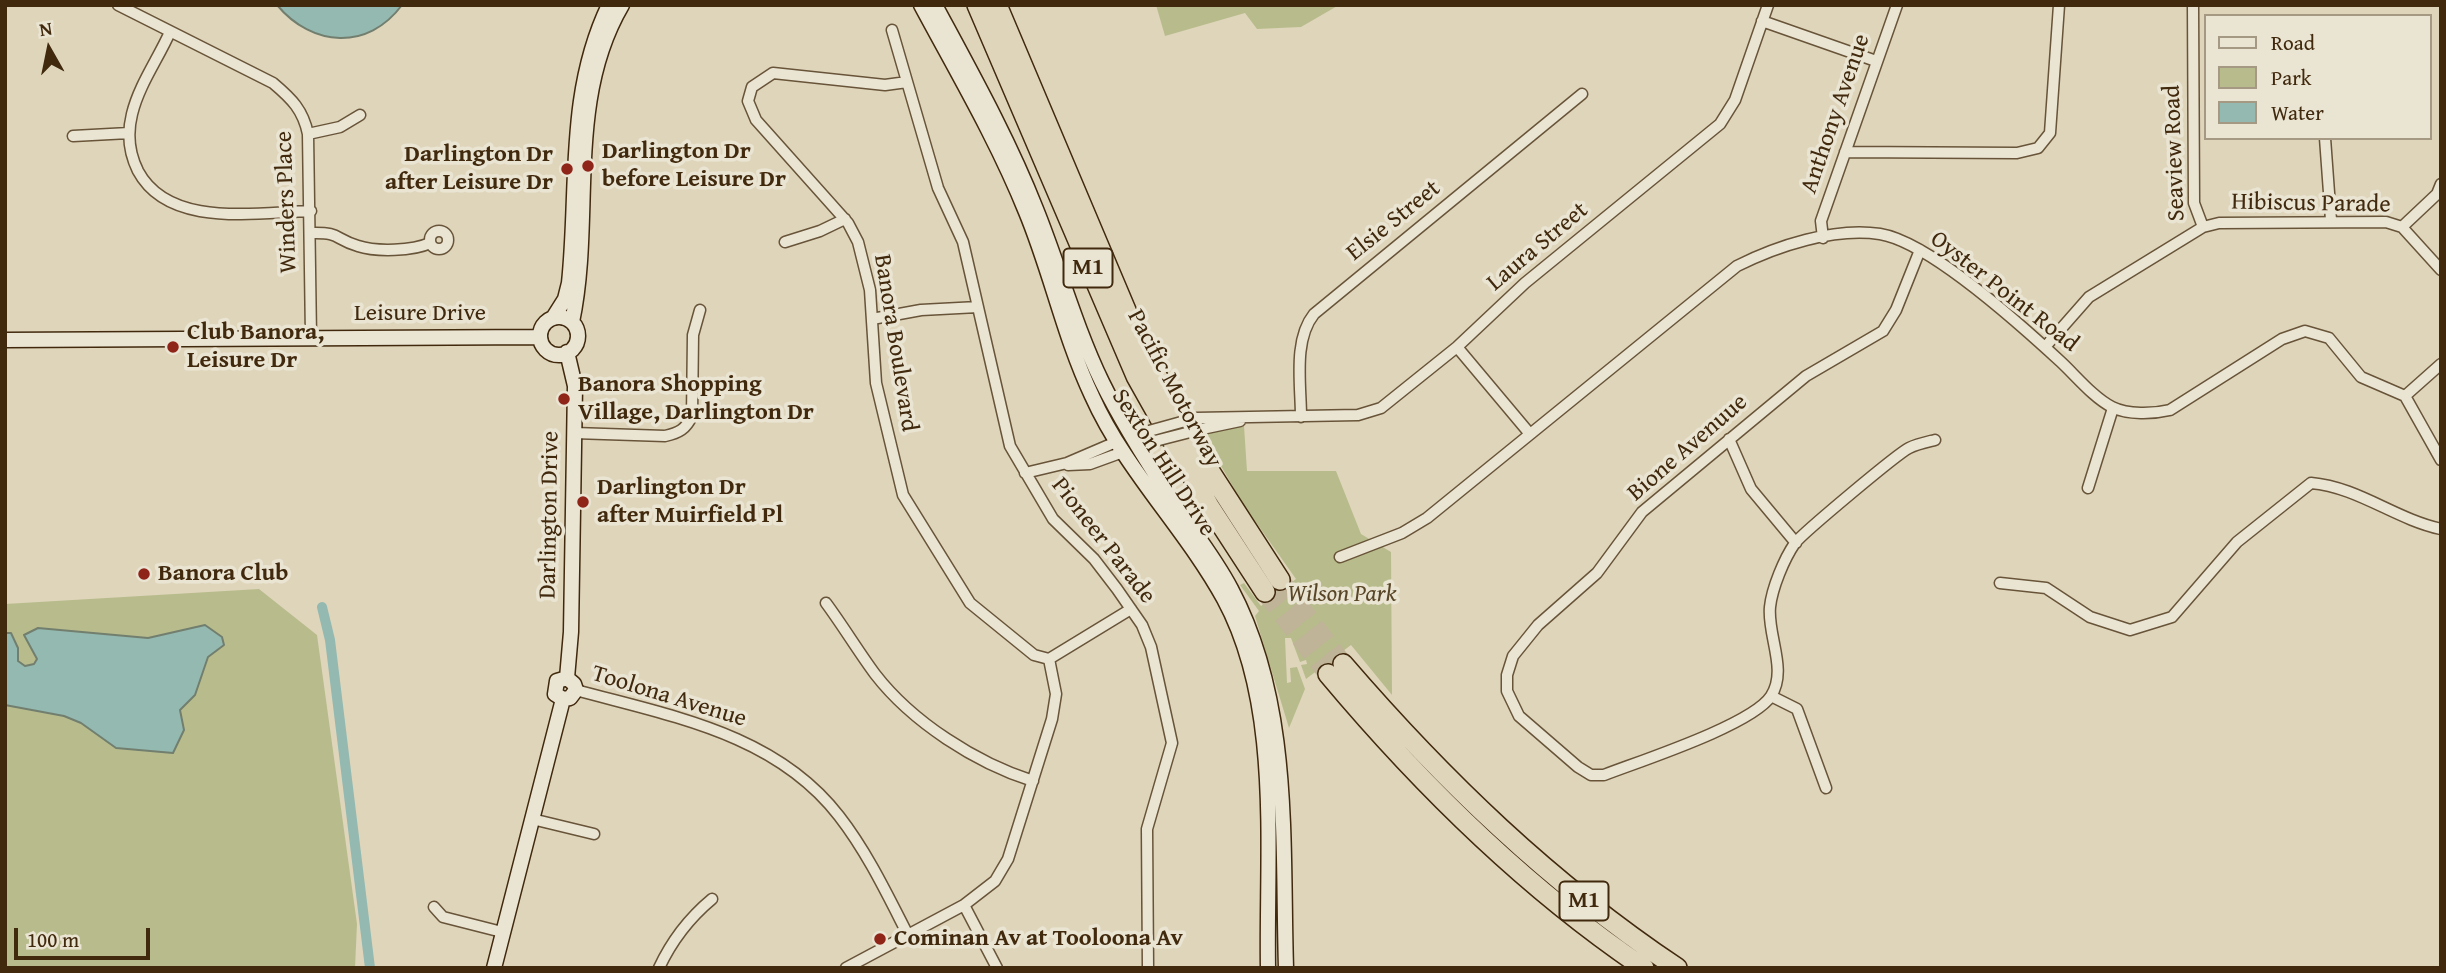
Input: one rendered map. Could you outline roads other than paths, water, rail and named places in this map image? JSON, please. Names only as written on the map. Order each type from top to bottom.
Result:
[{"type":"highway","points":[[962,5],[975,33],[1010,90]]},
{"type":"highway","name":"Pacific Motorway","points":[[976,5],[1010,90],[1136,376],[1209,506],[1273,586],[1172,406],[1136,334],[997,5]]},
{"type":"highway","points":[[1010,5],[1066,154],[1068,178]]},
{"type":"highway","name":"M1","points":[[1336,669],[1397,727],[1551,900],[1644,968]]},
{"type":"highway","name":"M1","points":[[1490,834],[1677,968]]},
{"type":"street","name":"Winders Place","points":[[118,5],[273,83],[298,106],[304,116],[309,134],[312,337]]},
{"type":"street","points":[[553,318],[565,299],[570,276],[575,134],[580,93],[596,35],[609,5]]},
{"type":"street","points":[[572,322],[580,285],[587,114],[603,49],[622,5]]},
{"type":"street","name":"Sexton Hill Drive","points":[[921,5],[1007,166],[1038,243],[1086,385],[1119,447],[1210,575],[1231,613],[1248,659],[1268,791],[1268,968]]},
{"type":"street","name":"Sexton Hill Drive","points":[[934,5],[993,113],[1022,176],[1086,346],[1135,442],[1230,587],[1257,651],[1274,728],[1281,786],[1286,968]]},
{"type":"street","name":"Laura Street","points":[[1135,442],[1199,423],[1374,412],[1394,400],[1457,347],[1525,283],[1720,124],[1735,100],[1768,5]]},
{"type":"street","name":"Anthony Avenue","points":[[1823,238],[1821,221],[1897,5]]},
{"type":"street","points":[[1844,152],[2017,153],[2038,148],[2050,133],[2059,5]]},
{"type":"street","name":"Seaview Road","points":[[2045,347],[2089,297],[2203,227],[2194,203],[2193,5]]},
{"type":"street","points":[[1762,21],[1876,61]]},
{"type":"street","name":"Pioneer Parade","points":[[892,30],[938,188],[963,242],[1010,446],[1053,519],[1094,559],[1131,609],[1150,641],[1171,743],[1147,829],[1147,968]]},
{"type":"street","points":[[170,32],[137,99],[129,133],[132,156],[141,176],[155,193],[177,206],[202,212],[311,211]]},
{"type":"street","name":"Banora Boulevard","points":[[907,82],[883,84],[773,73],[752,87],[748,101],[756,120],[845,219],[858,242],[871,295],[879,398],[908,506],[970,603],[1034,655],[1049,659]]},
{"type":"street","name":"Elsie Street","points":[[1301,417],[1303,332],[1314,314],[1582,94]]},
{"type":"street","points":[[309,134],[340,127],[360,114]]},
{"type":"street","points":[[73,136],[129,133]]},
{"type":"street","points":[[2325,140],[2331,220]]},
{"type":"street","points":[[2402,227],[2437,194],[2441,184]]},
{"type":"street","points":[[785,242],[820,231],[845,219]]},
{"type":"street","name":"Hibiscus Parade","points":[[2203,227],[2219,223],[2331,220],[2386,222],[2402,227],[2441,270]]},
{"type":"street","points":[[311,233],[334,232],[352,244],[371,248],[418,247],[430,243]]},
{"type":"street","name":"Oyster Point Road","points":[[1340,557],[1402,533],[1427,518],[1724,274],[1759,256],[1823,238],[1857,233],[1880,234],[1920,250],[2045,347],[2113,408]]},
{"type":"street","name":"Bione Avenuue","points":[[1771,696],[1746,717],[1604,775],[1591,775],[1519,716],[1507,691],[1510,663],[1538,625],[1597,573],[1642,512],[1806,376],[1883,331],[1896,310],[1920,250]]},
{"type":"street","points":[[872,319],[920,310],[978,306]]},
{"type":"street","points":[[573,433],[665,436],[676,434],[687,427],[692,416],[694,329],[700,310]]},
{"type":"street","points":[[563,317],[572,322],[577,331],[577,341],[567,352],[549,352],[540,337],[544,323],[553,318],[563,317]]},
{"type":"street","points":[[2088,488],[2113,408],[2154,414],[2170,410],[2282,339],[2305,331],[2329,338],[2361,377],[2405,396],[2441,460]]},
{"type":"street","name":"Leisure Drive","points":[[5,340],[540,337]]},
{"type":"street","points":[[1457,347],[1530,434]]},
{"type":"street","name":"Darlington Drive","points":[[566,678],[571,632],[575,386],[567,352]]},
{"type":"street","points":[[2405,396],[2441,364]]},
{"type":"street","points":[[1729,439],[1751,489],[1796,543]]},
{"type":"street","points":[[1825,788],[1797,709],[1771,696],[1777,668],[1770,626],[1770,606],[1776,583],[1796,543],[1908,449],[1935,440]]},
{"type":"street","points":[[1025,472],[1056,465],[1090,464],[1119,447],[1135,442]]},
{"type":"street","points":[[2000,583],[2046,588],[2090,617],[2130,629],[2172,617],[2237,542],[2311,483],[2334,485],[2419,524],[2441,529]]},
{"type":"street","points":[[826,603],[874,673],[919,716],[978,760],[1033,781]]},
{"type":"street","points":[[846,968],[964,905],[1001,873],[1055,707],[1055,686],[1049,659],[1131,609]]},
{"type":"street","points":[[566,678],[575,684],[576,690],[570,698],[563,699],[557,696],[554,687],[557,681],[566,678]]},
{"type":"street","name":"Toolona Avenue","points":[[576,690],[728,734],[757,747],[791,769],[838,815],[867,857],[908,934]]},
{"type":"street","points":[[494,968],[563,699]]},
{"type":"street","points":[[532,819],[594,834]]},
{"type":"street","points":[[659,968],[671,942],[696,912],[712,899]]},
{"type":"street","points":[[964,905],[997,968]]},
{"type":"street","points":[[434,907],[443,917],[502,932]]},
{"type":"water","points":[[277,5],[402,5],[388,20],[373,30],[340,38],[323,36],[307,29],[291,19]]},
{"type":"water","points":[[205,625],[222,637],[224,645],[208,657],[195,695],[180,710],[184,730],[173,753],[116,748],[81,723],[64,716],[5,705],[5,633],[11,633],[18,648],[18,661],[25,666],[34,664],[37,659],[24,635],[38,628],[148,638]]},
{"type":"waterway","points":[[322,607],[330,640],[370,968]]},
{"type":"tunnel","points":[[1280,580],[1343,664]]},
{"type":"tunnel","points":[[1265,592],[1328,674]]},
{"type":"place","name":"Darlington Dr before Leisure Dr","points":[[588,166]]},
{"type":"place","name":"Darlington Dr after Leisure Dr","points":[[567,169]]},
{"type":"place","name":"Club Banora, Leisure Dr","points":[[173,347]]},
{"type":"place","name":"Banora Shopping Village, Darlington Dr","points":[[564,399]]},
{"type":"place","name":"Darlington Dr after Muirfield Pl","points":[[583,502]]},
{"type":"place","name":"Banora Club","points":[[144,574]]},
{"type":"place","name":"Cominan Av at Tooloona Av","points":[[880,939]]},
{"type":"park label","name":"Wilson Park","points":[[1342,595]]}]
